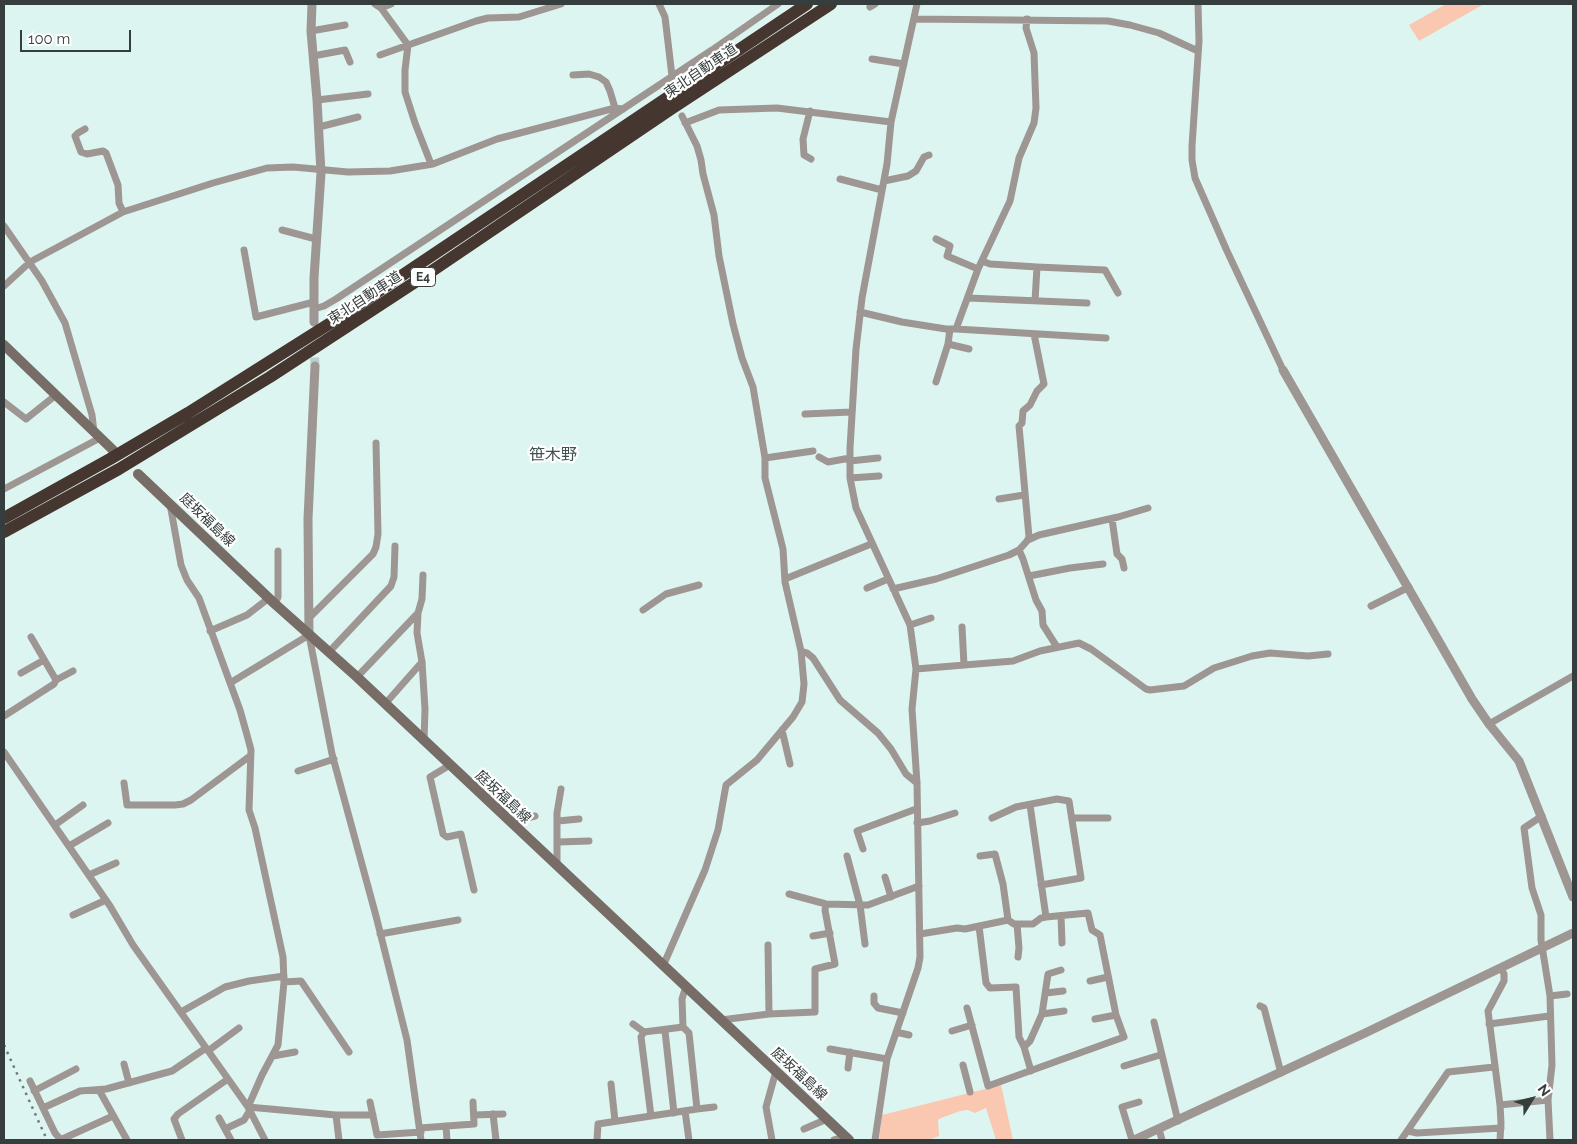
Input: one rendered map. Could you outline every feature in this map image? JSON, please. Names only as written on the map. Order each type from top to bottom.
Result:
[{"type":"highway","name":"東北自動車道","points":[[4,518],[188,413],[340,317],[807,4]]},
{"type":"highway","name":"東北自動車道","points":[[4,532],[119,469],[278,372],[831,4]]},
{"type":"main road","points":[[4,345],[112,450]]},
{"type":"main road","name":"庭坂福島線","points":[[138,474],[686,986],[773,1072],[847,1138]]},
{"type":"street","points":[[312,4],[311,31],[319,127],[320,170],[314,322]]},
{"type":"street","points":[[392,4],[378,6],[408,45],[405,92],[431,164]]},
{"type":"street","points":[[380,55],[476,20],[519,17],[561,4]]},
{"type":"street","points":[[659,4],[665,17],[672,76]]},
{"type":"street","points":[[244,250],[256,317],[314,305],[324,306],[619,108],[663,86],[672,76],[778,4]]},
{"type":"street","points":[[875,1140],[887,1059],[920,957],[917,783],[912,709],[916,669],[910,625],[856,508],[850,478],[851,412],[860,312],[888,164],[891,122],[917,4]]},
{"type":"street","points":[[1198,4],[1198,51],[1192,146],[1195,178],[1283,370],[1472,699],[1489,724],[1519,761],[1573,897]]},
{"type":"street","points":[[914,19],[1108,21],[1159,33],[1198,51]]},
{"type":"street","points":[[936,382],[953,329],[968,298],[978,269],[1010,201],[1019,158],[1034,123],[1036,108],[1034,53],[1026,28],[1027,19]]},
{"type":"street","points":[[311,31],[345,25]]},
{"type":"street","points":[[313,56],[342,50],[347,52],[350,62]]},
{"type":"street","points":[[872,59],[904,64]]},
{"type":"street","points":[[572,75],[588,74],[599,77],[606,82],[619,108]]},
{"type":"street","points":[[317,100],[368,94]]},
{"type":"street","points":[[4,286],[30,262],[123,212],[267,168],[293,167],[333,172],[390,171],[431,164],[497,139],[619,108]]},
{"type":"street","points":[[663,966],[705,870],[718,830],[726,785],[756,760],[794,717],[802,702],[804,684],[801,651],[785,578],[780,533],[765,478],[765,458],[753,387],[742,358],[731,315],[719,256],[714,215],[701,160],[684,120],[728,109],[777,108],[891,122]]},
{"type":"street","points":[[810,111],[804,139],[804,154],[812,159]]},
{"type":"street","points":[[319,127],[358,117]]},
{"type":"street","points":[[85,129],[75,136],[81,152],[87,154],[103,151],[106,153],[118,185],[119,203],[123,212]]},
{"type":"street","points":[[884,181],[908,176],[916,171],[924,158],[929,155]]},
{"type":"street","points":[[840,179],[882,190]]},
{"type":"street","points":[[4,226],[30,262],[64,323],[97,435],[4,489]]},
{"type":"street","points":[[282,230],[316,239]]},
{"type":"street","points":[[936,239],[950,246],[947,256],[978,269]]},
{"type":"street","points":[[982,261],[990,264],[1105,270],[1118,293]]},
{"type":"street","points":[[1035,301],[1037,267]]},
{"type":"street","points":[[968,298],[1087,303]]},
{"type":"street","points":[[860,312],[902,322],[953,329],[1106,338]]},
{"type":"street","points":[[1028,540],[1019,426],[1022,423],[1023,411],[1030,405],[1037,391],[1044,384],[1034,334]]},
{"type":"street","points":[[948,344],[969,349]]},
{"type":"street","points":[[314,366],[308,519],[309,635],[334,759],[407,1040],[421,1133]]},
{"type":"street","points":[[4,402],[26,419],[56,395]]},
{"type":"street","points":[[805,414],[851,412]]},
{"type":"street","points":[[310,617],[373,554],[376,547],[378,534],[376,443]]},
{"type":"street","points":[[765,458],[816,454],[828,462],[878,458]]},
{"type":"street","points":[[850,478],[878,476]]},
{"type":"street","points":[[999,499],[1024,496]]},
{"type":"street","points":[[170,504],[181,565],[187,580],[199,598],[240,710],[251,750],[249,810],[283,957],[284,979],[280,1036],[244,1120],[225,1129]]},
{"type":"street","points":[[893,589],[936,579],[1009,555],[1019,550],[1028,540],[1039,535],[1112,519],[1148,508]]},
{"type":"street","points":[[1112,519],[1117,554],[1122,559],[1124,568]]},
{"type":"street","points":[[785,578],[871,544]]},
{"type":"street","points":[[329,652],[391,586],[394,577],[395,546]]},
{"type":"street","points":[[1019,550],[1036,600],[1042,611],[1043,625],[1057,648]]},
{"type":"street","points":[[210,631],[247,615],[278,597],[278,551]]},
{"type":"street","points":[[1029,576],[1103,564]]},
{"type":"street","points":[[423,575],[417,633],[422,662],[425,709],[424,741]]},
{"type":"street","points":[[867,588],[888,579]]},
{"type":"street","points":[[643,610],[666,594],[699,585]]},
{"type":"street","points":[[1371,606],[1409,588]]},
{"type":"street","points":[[356,677],[418,613]]},
{"type":"street","points":[[910,625],[931,618]]},
{"type":"street","points":[[962,627],[964,665]]},
{"type":"street","points":[[230,683],[309,635]]},
{"type":"street","points":[[31,637],[56,680]]},
{"type":"street","points":[[916,669],[1013,661],[1040,651],[1075,643],[1084,645],[1150,690],[1184,686],[1214,668],[1252,656],[1279,653],[1308,656],[1328,654]]},
{"type":"street","points":[[801,651],[808,653],[813,658],[840,700],[878,732],[906,774],[917,783]]},
{"type":"street","points":[[21,673],[44,660]]},
{"type":"street","points":[[385,704],[422,662]]},
{"type":"street","points":[[4,716],[54,684],[56,680],[73,671]]},
{"type":"street","points":[[1489,724],[1573,676]]},
{"type":"street","points":[[782,730],[790,764]]},
{"type":"street","points":[[4,752],[106,900],[133,945],[249,1108],[265,1140]]},
{"type":"street","points":[[124,783],[127,805],[176,805],[191,800],[250,756]]},
{"type":"street","points":[[298,771],[334,759]]},
{"type":"street","points":[[450,765],[430,777],[443,834],[447,837],[461,834],[474,890]]},
{"type":"street","points":[[557,866],[561,789]]},
{"type":"street","points":[[992,818],[1016,807],[1057,799],[1069,801],[1080,878],[1041,885]]},
{"type":"street","points":[[54,825],[83,805]]},
{"type":"street","points":[[1030,805],[1046,918]]},
{"type":"street","points":[[862,848],[857,831],[916,809]]},
{"type":"street","points":[[917,823],[955,813]]},
{"type":"street","points":[[512,824],[515,821],[535,816]]},
{"type":"street","points":[[1542,816],[1524,828],[1532,888],[1541,915],[1541,940],[1550,996],[1552,1065],[1548,1100],[1550,1140]]},
{"type":"street","points":[[1072,818],[1108,818]]},
{"type":"street","points":[[558,821],[579,819]]},
{"type":"street","points":[[69,846],[108,823]]},
{"type":"street","points":[[558,842],[589,841]]},
{"type":"street","points":[[980,856],[996,854],[1004,884],[1008,920]]},
{"type":"street","points":[[847,856],[860,904],[865,944]]},
{"type":"street","points":[[89,875],[116,863]]},
{"type":"street","points":[[886,877],[891,897]]},
{"type":"street","points":[[789,894],[826,904],[874,904],[920,886]]},
{"type":"street","points":[[73,915],[106,900]]},
{"type":"street","points":[[721,1020],[770,1014],[815,1012],[815,969],[835,964],[826,904]]},
{"type":"street","points":[[920,934],[1008,920],[1017,924],[1033,924],[1041,918],[1088,913],[1092,930],[1100,935],[1116,1015],[1124,1037],[988,1086],[967,1008]]},
{"type":"street","points":[[1061,916],[1062,943]]},
{"type":"street","points":[[380,934],[458,920]]},
{"type":"street","points":[[1017,924],[1018,957]]},
{"type":"street","points":[[979,926],[986,983],[990,988],[1016,987],[1019,1037],[1031,1072]]},
{"type":"street","points":[[813,936],[830,933]]},
{"type":"street","points":[[1139,1102],[1122,1107],[1133,1140],[1178,1121],[1573,933]]},
{"type":"street","points":[[768,944],[770,1014]]},
{"type":"street","points":[[1500,1140],[1500,1105],[1488,1011],[1504,981],[1504,974],[1501,968]]},
{"type":"street","points":[[1024,1047],[1030,1041],[1042,1014],[1048,974],[1061,970]]},
{"type":"street","points":[[1090,981],[1108,977]]},
{"type":"street","points":[[181,1012],[225,987],[249,981],[284,979],[301,981],[350,1052]]},
{"type":"street","points":[[686,986],[682,999],[683,1027],[690,1033],[697,1109]]},
{"type":"street","points":[[1046,993],[1063,991]]},
{"type":"street","points":[[1550,996],[1567,994]]},
{"type":"street","points":[[874,996],[874,1003],[878,1008],[902,1013]]},
{"type":"street","points":[[1260,1006],[1264,1008],[1281,1072]]},
{"type":"street","points":[[1042,1014],[1064,1011]]},
{"type":"street","points":[[1095,1019],[1116,1015]]},
{"type":"street","points":[[1489,1024],[1550,1016]]},
{"type":"street","points":[[1154,1022],[1159,1040],[1160,1055],[1178,1121]]},
{"type":"street","points":[[633,1024],[644,1032],[664,1031],[683,1027]]},
{"type":"street","points":[[952,1031],[972,1026]]},
{"type":"street","points":[[43,1108],[80,1091],[99,1090],[172,1071],[239,1028]]},
{"type":"street","points":[[664,1031],[674,1113]]},
{"type":"street","points":[[644,1032],[641,1037],[652,1116]]},
{"type":"street","points":[[896,1032],[909,1035]]},
{"type":"street","points":[[830,1049],[887,1059]]},
{"type":"street","points":[[273,1056],[295,1052]]},
{"type":"street","points":[[848,1068],[850,1052]]},
{"type":"street","points":[[1124,1066],[1160,1055]]},
{"type":"street","points":[[124,1064],[129,1083]]},
{"type":"street","points":[[963,1065],[970,1092]]},
{"type":"street","points":[[1401,1140],[1448,1072],[1494,1067]]},
{"type":"street","points":[[34,1091],[76,1069]]},
{"type":"street","points":[[772,1140],[766,1107],[773,1072]]},
{"type":"street","points":[[182,1140],[174,1119],[178,1114],[228,1079]]},
{"type":"street","points":[[30,1081],[60,1140],[112,1116]]},
{"type":"street","points":[[611,1084],[615,1122]]},
{"type":"street","points":[[99,1090],[127,1140]]},
{"type":"street","points":[[1500,1105],[1548,1100]]},
{"type":"street","points":[[370,1102],[377,1135],[421,1133],[446,1126],[474,1124],[473,1102]]},
{"type":"street","points":[[597,1140],[598,1124],[714,1107]]},
{"type":"street","points":[[249,1108],[336,1115],[373,1115]]},
{"type":"street","points":[[685,1111],[689,1140]]},
{"type":"street","points":[[493,1114],[496,1140]]},
{"type":"street","points":[[474,1115],[503,1114]]},
{"type":"street","points":[[336,1115],[338,1140]]},
{"type":"street","points":[[219,1118],[231,1140]]},
{"type":"street","points":[[804,1129],[827,1119]]},
{"type":"street","points":[[446,1126],[448,1140]]},
{"type":"street","points":[[1408,1130],[1417,1133],[1501,1128]]},
{"type":"street","points":[[1159,1129],[1162,1140]]},
{"type":"street","points":[[834,1140],[847,1138]]},
{"type":"shaded area","points":[[1446,4],[1484,4],[1419,41],[1409,25]]},
{"type":"shaded area","points":[[1001,1085],[1013,1140],[996,1140],[986,1108],[975,1113],[968,1110],[960,1111],[941,1118],[938,1120],[939,1136],[928,1140],[879,1140],[882,1115]]},
{"type":"tunnel","points":[[314,344],[315,366]]},
{"type":"railway","points":[[4,1045],[47,1140]]},
{"type":"district","name":"笹木野","points":[[553,455]]}]
